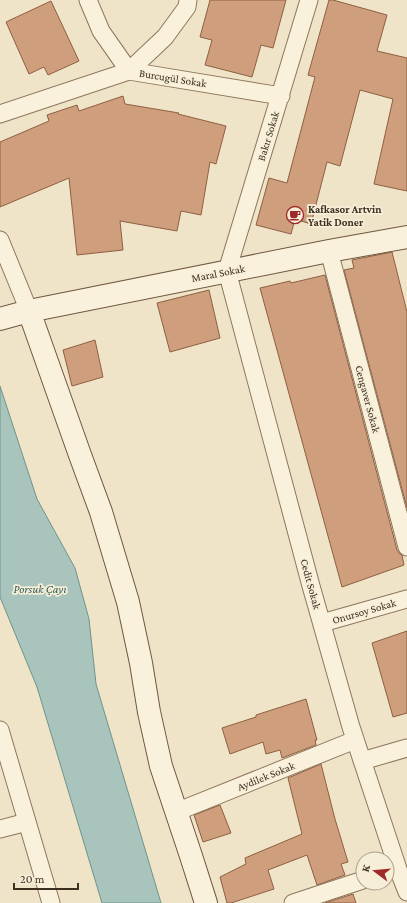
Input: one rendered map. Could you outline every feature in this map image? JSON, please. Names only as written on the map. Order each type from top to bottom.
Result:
[{"type":"street","points":[[88,0],[101,31],[129,71],[165,37],[187,7],[188,0]]},
{"type":"street","name":"Bakır Sokak","points":[[227,271],[309,0]]},
{"type":"street","name":"Burcugül Sokak","points":[[0,114],[129,71],[280,96]]},
{"type":"street","name":"Maral Sokak","points":[[0,319],[29,310],[407,237]]},
{"type":"street","points":[[0,240],[29,310],[106,527],[128,602],[161,766],[192,856],[206,903]]},
{"type":"street","name":"Cengaver Sokak","points":[[329,251],[407,547]]},
{"type":"street","name":"Cedit Sokak","points":[[227,271],[322,623],[387,851]]},
{"type":"street","name":"Onursoy Sokak","points":[[322,623],[407,599]]},
{"type":"street","points":[[0,730],[51,903]]},
{"type":"street","name":"Aydilek Sokak","points":[[176,812],[355,740]]},
{"type":"street","points":[[362,761],[407,748]]},
{"type":"street","points":[[0,829],[27,822]]},
{"type":"street","name":"Cedit Sokak","points":[[395,874],[407,892]]},
{"type":"street","points":[[293,903],[355,883]]},
{"type":"water","name":"Porsuk Çayı","points":[[0,386],[37,499],[75,568],[89,619],[96,684],[161,903],[102,903],[37,687],[0,597]]},
{"type":"building","points":[[210,0],[286,0],[273,48],[261,45],[252,77],[205,65],[212,40],[200,37]]},
{"type":"building","points":[[329,0],[387,15],[377,51],[407,58],[407,191],[374,184],[393,99],[360,90],[340,166],[327,162],[311,224],[295,219],[291,234],[256,225],[269,178],[287,183],[315,77],[308,75]]},
{"type":"building","points":[[51,1],[79,61],[48,75],[44,67],[29,74],[6,22]]},
{"type":"building","points":[[123,96],[125,104],[179,113],[178,114],[226,126],[216,164],[210,162],[201,215],[181,211],[177,231],[120,221],[123,250],[77,255],[69,178],[0,207],[0,142],[49,121],[47,115],[77,105],[79,111]]},
{"type":"building","points":[[392,252],[407,312],[407,508],[344,270],[354,268],[352,260]]},
{"type":"building","points":[[325,275],[397,550],[402,555],[404,565],[342,587],[260,288]]},
{"type":"building","points":[[209,290],[220,338],[170,352],[157,303]]},
{"type":"building","points":[[95,340],[103,377],[72,386],[63,350]]},
{"type":"building","points":[[407,631],[407,713],[393,717],[372,643]]},
{"type":"building","points":[[306,699],[317,740],[315,740],[316,745],[282,758],[280,750],[266,754],[263,742],[230,754],[222,728]]},
{"type":"building","points":[[321,764],[348,862],[341,864],[345,875],[317,885],[307,855],[268,870],[274,889],[227,903],[220,877],[246,864],[245,858],[302,834],[288,778]]},
{"type":"building","points":[[220,805],[231,833],[203,842],[194,815]]},
{"type":"building","points":[[353,894],[356,903],[325,903]]},
{"type":"place","name":"Kafkasor Artvin Yatik Doner","points":[[295,215]]}]
